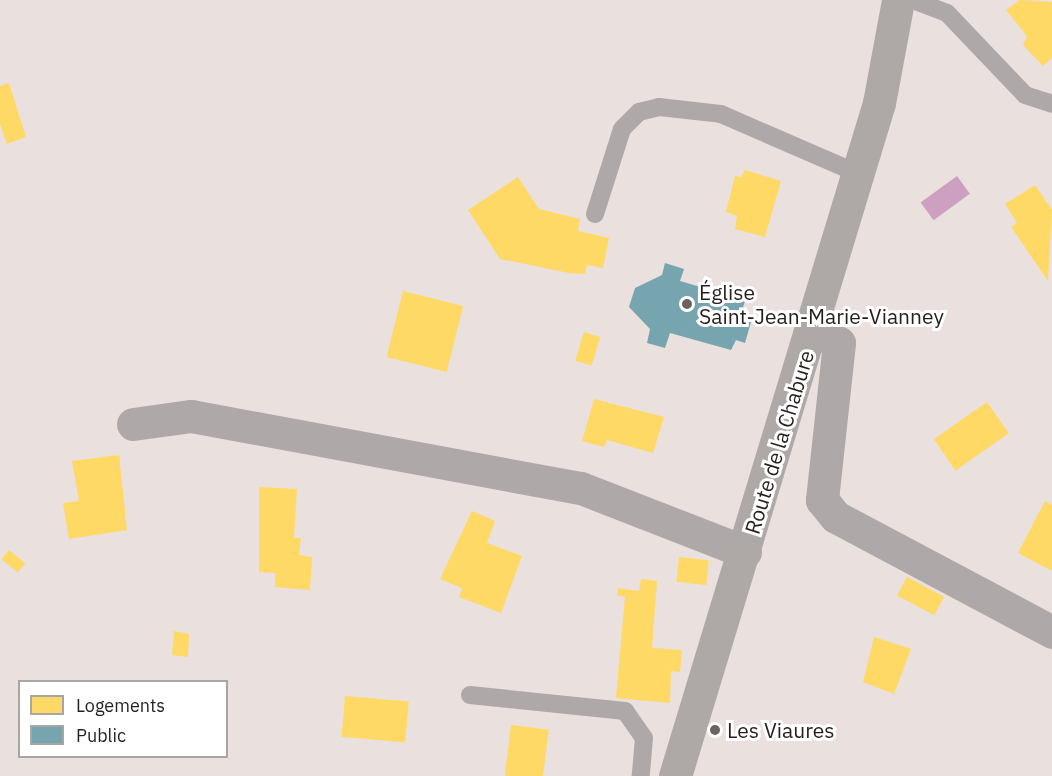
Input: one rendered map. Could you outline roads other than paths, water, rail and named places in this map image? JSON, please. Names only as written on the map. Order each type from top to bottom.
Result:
[{"type":"main road","name":"Route de la Chabure","points":[[675,776],[814,330],[859,174],[879,103],[897,0]]},
{"type":"street","points":[[814,330],[839,343],[822,500],[836,517],[1052,632]]},
{"type":"street","points":[[134,424],[191,416],[581,488],[745,552]]},
{"type":"lane","points":[[913,0],[947,13],[1025,95],[1052,104]]},
{"type":"lane","points":[[595,214],[622,129],[639,112],[659,106],[721,114],[859,174]]},
{"type":"lane","points":[[470,695],[625,711],[644,738],[641,776]]},
{"type":"place","name":"Église Saint-Jean-Marie-Vianney","points":[[687,304]]},
{"type":"place","name":"Les Viaures","points":[[715,730]]}]
